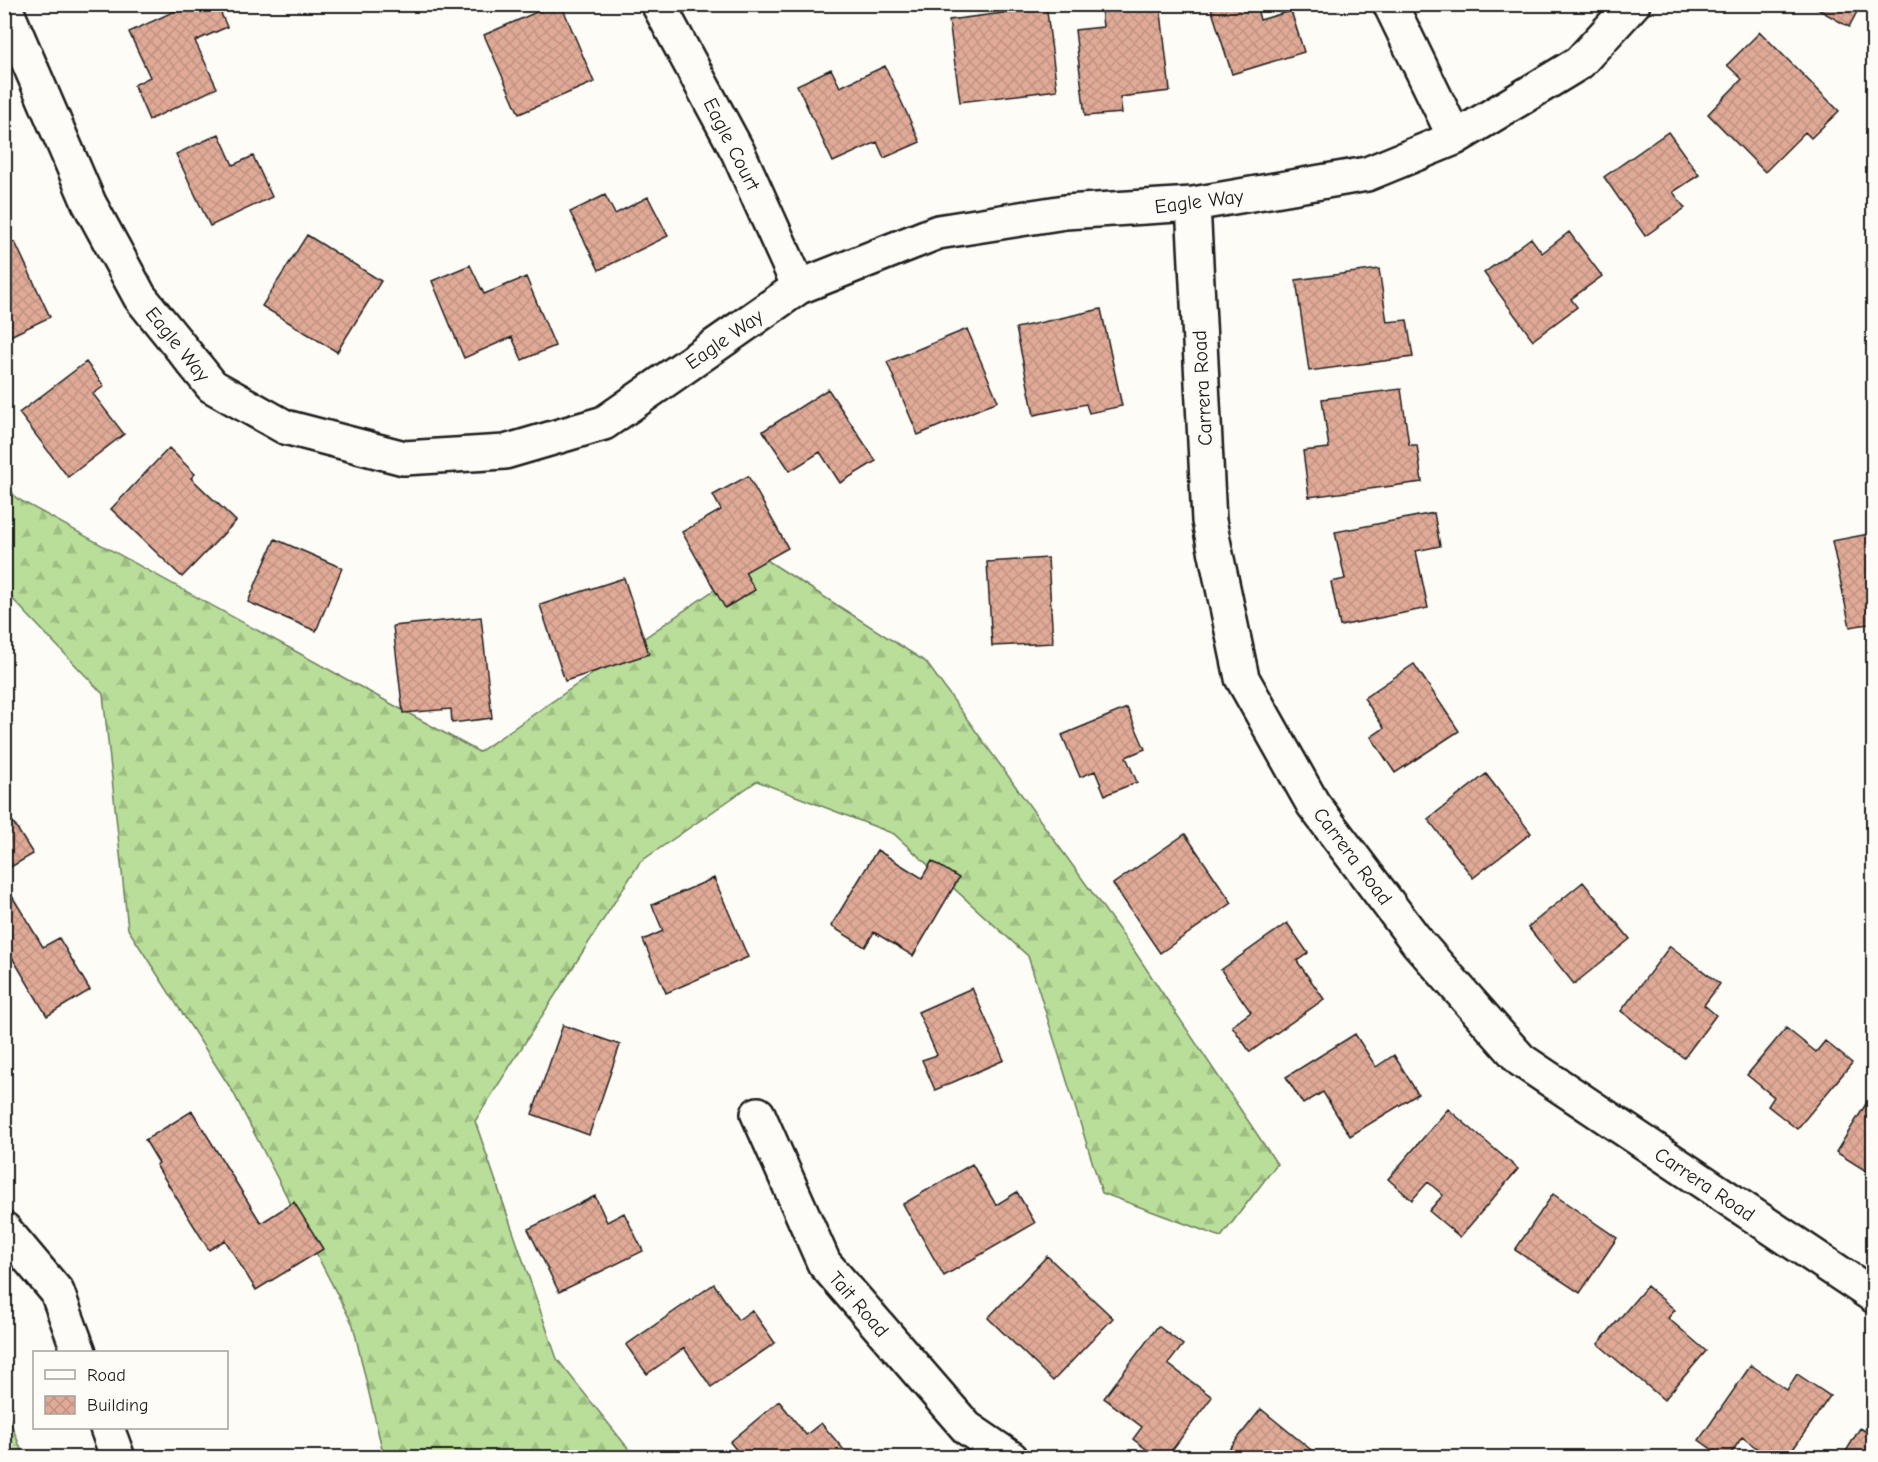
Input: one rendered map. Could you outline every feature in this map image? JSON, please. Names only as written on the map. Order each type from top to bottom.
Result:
[{"type":"street","name":"Eagle Court","points":[[658,4],[738,152],[799,287]]},
{"type":"street","points":[[1390,4],[1455,138]]},
{"type":"street","name":"Eagle Way","points":[[4,5],[89,203],[140,297],[212,386],[285,427],[404,458],[505,452],[604,423],[799,287],[938,232],[1065,212],[1193,204],[1367,174],[1455,138],[1579,63],[1633,4]]},
{"type":"street","name":"Carrera Road","points":[[1193,204],[1209,521],[1242,678],[1313,804],[1418,943],[1521,1060],[1874,1296]]},
{"type":"street","name":"Tait Road","points":[[758,1114],[824,1263],[967,1428],[1011,1458]]},
{"type":"street","points":[[4,1229],[57,1292],[79,1351]]},
{"type":"street","points":[[107,1429],[118,1458]]},
{"type":"green space","points":[[4,480],[16,498],[479,752],[762,557],[926,662],[1135,952],[1277,1164],[1221,1237],[1102,1193],[1028,956],[894,834],[757,781],[640,862],[475,1121],[557,1359],[635,1457],[384,1457],[353,1325],[233,1092],[128,929],[103,694],[5,591]]},
{"type":"green space","points":[[5,1408],[24,1457],[5,1457]]},
{"type":"building","points":[[190,4],[217,4],[227,27],[195,41],[217,88],[149,120],[134,85],[150,77],[129,32]]},
{"type":"building","points":[[555,4],[561,4],[594,82],[519,114],[484,35]]},
{"type":"building","points":[[1017,4],[1046,4],[1057,90],[960,102],[949,20],[1018,11]]},
{"type":"building","points":[[1160,4],[1170,91],[1120,97],[1122,113],[1085,116],[1075,30],[1103,27],[1101,8]]},
{"type":"building","points":[[1223,4],[1256,4],[1260,20],[1291,11],[1304,52],[1232,74],[1211,8]]},
{"type":"building","points":[[1809,4],[1861,4],[1849,27]]},
{"type":"building","points":[[1760,32],[1839,111],[1811,138],[1805,132],[1765,172],[1708,114],[1742,79],[1727,65]]},
{"type":"building","points":[[885,66],[920,142],[884,158],[877,142],[833,162],[797,85],[831,69],[840,87]]},
{"type":"building","points":[[1668,132],[1699,175],[1673,192],[1685,208],[1645,236],[1604,177]]},
{"type":"building","points":[[219,134],[233,165],[253,156],[272,197],[210,226],[176,154]]},
{"type":"building","points":[[605,195],[615,214],[648,197],[668,236],[599,270],[570,212]]},
{"type":"building","points":[[1569,232],[1602,276],[1571,299],[1577,307],[1533,340],[1484,273],[1531,238],[1542,253]]},
{"type":"building","points":[[307,235],[381,281],[337,352],[262,306]]},
{"type":"building","points":[[15,242],[50,317],[4,339],[4,246]]},
{"type":"building","points":[[470,265],[484,294],[526,277],[555,346],[522,360],[512,337],[464,358],[432,281]]},
{"type":"building","points":[[1379,269],[1387,322],[1407,320],[1413,357],[1309,371],[1296,280]]},
{"type":"building","points":[[1101,309],[1122,406],[1089,413],[1086,404],[1034,415],[1016,328]]},
{"type":"building","points":[[967,329],[998,401],[918,435],[887,362]]},
{"type":"building","points":[[86,362],[104,386],[93,394],[124,434],[68,477],[19,413]]},
{"type":"building","points":[[828,389],[876,461],[840,483],[820,452],[790,471],[763,431]]},
{"type":"building","points":[[1401,389],[1409,445],[1417,445],[1422,482],[1309,497],[1303,451],[1329,448],[1322,399]]},
{"type":"building","points":[[169,448],[195,474],[191,478],[236,521],[182,577],[111,509]]},
{"type":"building","points":[[748,476],[788,548],[745,572],[755,590],[725,608],[682,532],[721,510],[713,495]]},
{"type":"building","points":[[1434,513],[1440,546],[1416,551],[1428,608],[1340,626],[1331,582],[1345,579],[1335,532]]},
{"type":"building","points":[[1874,533],[1874,623],[1850,627],[1832,541]]},
{"type":"building","points":[[275,539],[342,568],[316,631],[248,602]]},
{"type":"building","points":[[1048,558],[1053,643],[992,646],[987,562]]},
{"type":"building","points":[[624,578],[649,654],[565,681],[540,605]]},
{"type":"building","points":[[481,617],[492,718],[452,723],[451,709],[403,713],[393,626]]},
{"type":"building","points":[[1414,664],[1459,731],[1395,773],[1371,737],[1384,728],[1364,698]]},
{"type":"building","points":[[1127,708],[1145,749],[1126,757],[1137,782],[1105,795],[1095,771],[1080,777],[1062,735]]},
{"type":"building","points":[[1486,774],[1531,833],[1473,878],[1428,819]]},
{"type":"building","points":[[13,822],[33,854],[4,871],[4,827]]},
{"type":"building","points":[[1185,834],[1232,903],[1160,953],[1113,884]]},
{"type":"building","points":[[877,850],[922,878],[932,861],[959,878],[913,956],[874,932],[865,947],[831,926]]},
{"type":"building","points":[[714,878],[748,957],[666,993],[643,940],[663,931],[652,905]]},
{"type":"building","points":[[1583,882],[1630,939],[1574,984],[1528,927]]},
{"type":"building","points":[[4,883],[43,947],[59,938],[90,990],[47,1016],[4,944]]},
{"type":"building","points":[[1287,923],[1308,953],[1297,961],[1324,999],[1250,1052],[1232,1026],[1251,1012],[1221,970]]},
{"type":"building","points":[[1670,946],[1720,984],[1704,1005],[1716,1015],[1684,1058],[1621,1011]]},
{"type":"building","points":[[972,988],[1004,1060],[935,1090],[922,1060],[937,1055],[918,1012]]},
{"type":"building","points":[[563,1025],[620,1045],[589,1135],[532,1114]]},
{"type":"building","points":[[1786,1028],[1816,1052],[1825,1041],[1852,1063],[1797,1129],[1768,1106],[1774,1097],[1747,1075]]},
{"type":"building","points":[[1355,1034],[1376,1067],[1394,1055],[1418,1094],[1350,1136],[1323,1092],[1303,1104],[1286,1077]]},
{"type":"building","points":[[1874,1091],[1874,1176],[1836,1152]]},
{"type":"building","points":[[1448,1109],[1518,1169],[1460,1237],[1429,1211],[1443,1195],[1428,1182],[1412,1200],[1388,1179]]},
{"type":"building","points":[[192,1111],[261,1223],[294,1202],[323,1249],[256,1290],[225,1240],[209,1250],[156,1165],[159,1163],[145,1140]]},
{"type":"building","points":[[972,1164],[996,1205],[1017,1192],[1035,1223],[944,1276],[903,1204]]},
{"type":"building","points":[[1553,1194],[1617,1238],[1580,1293],[1515,1250]]},
{"type":"building","points":[[595,1196],[607,1222],[624,1213],[643,1251],[559,1292],[528,1229]]},
{"type":"building","points":[[1047,1256],[1113,1318],[1053,1381],[988,1318]]},
{"type":"building","points":[[714,1284],[738,1320],[752,1310],[775,1343],[711,1387],[684,1348],[647,1374],[626,1345]]},
{"type":"building","points":[[1647,1286],[1675,1310],[1668,1318],[1706,1351],[1664,1400],[1598,1344]]},
{"type":"building","points":[[1158,1326],[1183,1345],[1168,1364],[1212,1397],[1166,1458],[1158,1458],[1133,1439],[1142,1427],[1104,1398]]},
{"type":"building","points":[[1751,1365],[1787,1390],[1797,1374],[1830,1396],[1787,1458],[1770,1458],[1742,1437],[1728,1458],[1724,1458],[1699,1440]]},
{"type":"building","points":[[779,1401],[806,1435],[821,1423],[850,1457],[743,1458],[730,1442]]},
{"type":"building","points":[[1261,1409],[1321,1458],[1222,1458]]},
{"type":"building","points":[[1860,1428],[1874,1436],[1874,1458],[1842,1458]]}]
